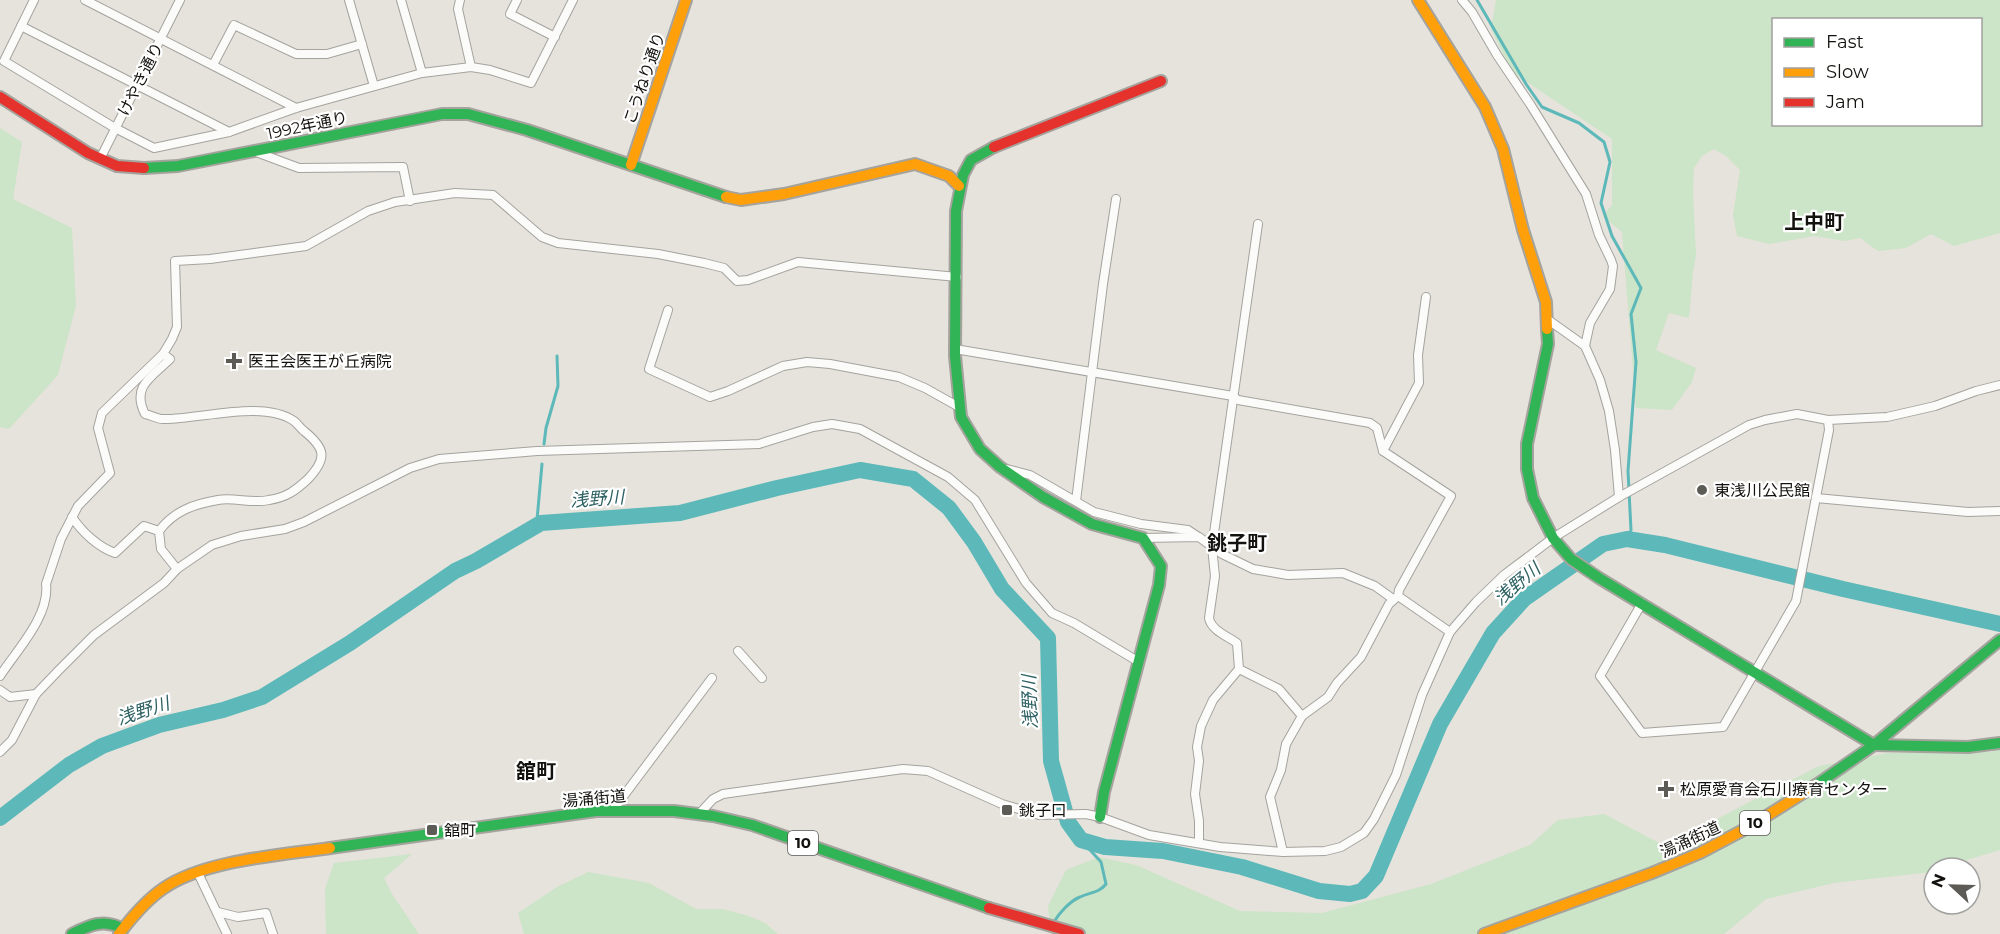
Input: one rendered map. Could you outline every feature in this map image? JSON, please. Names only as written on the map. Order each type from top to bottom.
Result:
[{"type":"street","points":[[34,0],[4,61],[115,128],[154,148],[229,132],[297,108],[422,74],[471,67],[490,70],[531,83],[573,0]]},
{"type":"street","points":[[85,0],[297,108]]},
{"type":"street","name":"けやき通り","points":[[100,159],[180,0]]},
{"type":"street","points":[[348,0],[374,86]]},
{"type":"street","points":[[401,0],[422,74]]},
{"type":"street","points":[[460,0],[458,9],[471,67]]},
{"type":"street","points":[[517,0],[510,14],[555,37]]},
{"type":"street","name":"こうねり通り","points":[[631,165],[686,0]]},
{"type":"street","points":[[1418,0],[1485,107],[1503,149],[1523,230],[1546,302],[1548,344],[1527,444],[1527,470],[1533,498],[1553,538],[1571,560],[1874,745],[1968,747],[2000,743]]},
{"type":"street","points":[[1462,0],[1472,12],[1586,194],[1599,235],[1611,260],[1613,266],[1610,289],[1590,323],[1585,346]]},
{"type":"street","points":[[213,65],[234,25],[296,54],[327,54],[362,44]]},
{"type":"street","points":[[21,26],[229,132]]},
{"type":"street","points":[[1161,81],[984,151],[971,160],[959,186],[956,211],[955,349],[959,407],[961,417],[973,440],[1000,467],[1042,497],[1092,524],[1143,538],[1199,537]]},
{"type":"street","name":"1992年通り","points":[[0,97],[100,159],[117,166],[153,169],[178,166],[442,114],[468,114],[527,130],[716,195],[741,200],[784,194],[915,164],[949,176],[959,186]]},
{"type":"street","points":[[255,151],[299,168],[403,167],[410,201]]},
{"type":"street","points":[[0,676],[37,623],[47,592],[46,584],[61,539],[72,517],[78,506],[110,472],[98,428],[102,413],[163,354],[172,339],[177,327],[175,261],[210,259],[306,246],[368,211],[395,202],[455,193],[493,195],[542,237],[558,243],[658,254],[704,263],[724,268],[736,280],[748,280],[798,262],[957,277]]},
{"type":"street","points":[[1076,501],[1102,284],[1116,199]]},
{"type":"street","points":[[1199,843],[1195,794],[1199,760],[1197,747],[1201,726],[1213,700],[1239,669],[1237,643],[1210,623],[1215,576],[1212,547],[1258,224]]},
{"type":"street","points":[[1383,451],[1419,383],[1418,355],[1426,297]]},
{"type":"street","points":[[668,310],[649,369],[710,397],[783,366],[807,362],[899,377],[959,407]]},
{"type":"street","points":[[1547,319],[1585,346],[1600,380],[1609,411],[1621,496]]},
{"type":"street","points":[[955,349],[1233,396],[1238,400],[1370,423],[1377,428],[1383,451],[1451,496],[1400,590],[1370,637],[1361,657],[1337,683],[1328,697],[1302,716],[1286,744],[1281,770],[1270,797],[1282,852]]},
{"type":"street","points":[[163,354],[170,359],[143,385],[139,393],[140,404],[145,414],[161,419],[251,412],[276,414],[294,421],[312,436],[320,448],[322,459],[316,470],[294,493],[255,502],[221,499],[184,510],[169,518],[159,531],[161,549],[177,569]]},
{"type":"street","points":[[700,813],[713,799],[723,794],[903,769],[928,771],[1002,804],[1039,815],[1086,814],[1149,835],[1220,847],[1282,852],[1325,851],[1341,847],[1364,833],[1374,819],[1396,775],[1422,695],[1450,632],[1504,575],[1553,538],[1621,496],[1749,425],[1797,414],[1828,420],[1887,417],[1935,406],[2000,385]]},
{"type":"street","points":[[1642,603],[1600,676],[1642,733],[1723,727],[1796,601],[1830,430],[1828,420]]},
{"type":"street","points":[[0,752],[12,740],[36,694],[94,634],[164,583],[177,569],[212,545],[241,536],[285,529],[304,522],[410,468],[439,459],[537,451],[759,444],[813,427],[832,424],[860,429],[948,477],[975,500],[1026,583],[1053,613],[1139,662]]},
{"type":"street","points":[[1000,467],[1030,475],[1094,512],[1141,524],[1188,530],[1222,554],[1253,568],[1288,575],[1343,573],[1395,597],[1450,632]]},
{"type":"street","points":[[1816,498],[1968,512],[2000,511]]},
{"type":"street","points":[[72,517],[80,529],[107,550],[115,553],[144,526],[159,531]]},
{"type":"street","points":[[1100,817],[1104,792],[1161,575],[1161,566],[1143,538]]},
{"type":"street","name":"湯涌街道","points":[[1484,934],[1652,873],[1700,853],[1749,827],[1837,772],[1874,745],[2000,640]]},
{"type":"street","points":[[738,651],[762,678]]},
{"type":"street","points":[[1239,669],[1279,689],[1302,716]]},
{"type":"street","points":[[613,810],[712,678]]},
{"type":"street","points":[[0,690],[10,697],[36,694]]},
{"type":"street","name":"湯涌街道","points":[[124,932],[147,901],[173,882],[243,861],[613,810],[662,809],[700,813],[752,825],[978,905],[1078,934]]},
{"type":"street","points":[[198,873],[227,934]]},
{"type":"street","points":[[218,912],[238,917],[266,913],[273,934]]},
{"type":"street","points":[[72,934],[100,922],[114,922],[124,932]]},
{"type":"green space","points":[[1496,0],[2000,0],[2000,233],[1954,246],[1931,234],[1906,248],[1878,251],[1860,238],[1845,241],[1814,236],[1769,244],[1737,236],[1733,215],[1740,170],[1726,156],[1714,149],[1702,156],[1694,168],[1696,255],[1689,318],[1669,313],[1656,350],[1696,368],[1692,382],[1672,410],[1636,408],[1622,232],[1603,216],[1612,205],[1612,139],[1512,72],[1491,29]]},
{"type":"green space","points":[[0,128],[22,142],[13,199],[72,228],[76,305],[58,375],[9,429],[0,427]]},
{"type":"green space","points":[[2000,734],[2000,850],[1980,856],[1922,856],[1922,873],[1834,883],[1766,899],[1724,934],[1051,934],[1048,906],[1066,870],[1099,857],[1136,865],[1240,911],[1322,913],[1431,884],[1530,845],[1558,820],[1604,814],[1665,846],[1819,766],[1888,753],[1992,752]]},
{"type":"green space","points":[[412,854],[384,878],[419,934],[326,934],[325,889],[334,863]]},
{"type":"green space","points":[[588,872],[649,883],[696,909],[723,909],[749,916],[765,923],[778,934],[524,934],[518,913],[557,887]]},
{"type":"waterway","points":[[1477,0],[1542,107],[1579,123],[1604,142],[1610,162],[1601,203],[1612,236],[1641,288],[1631,314],[1636,362],[1628,471],[1631,530],[1627,539]]},
{"type":"waterway","points":[[544,444],[546,428],[558,386],[557,356]]},
{"type":"waterway","points":[[541,523],[537,520],[542,464]]},
{"type":"waterway","name":"浅野川","points":[[0,818],[69,765],[102,746],[159,725],[223,710],[262,697],[350,643],[455,571],[541,523],[680,513],[860,470],[913,479],[949,508],[974,542],[1002,589],[1048,638],[1051,761],[1068,822],[1081,840],[1105,847],[1163,851],[1242,867],[1319,891],[1350,894],[1362,891],[1376,876],[1440,724],[1493,633],[1524,599],[1603,544],[1627,539],[1665,545],[1843,589],[2000,624]]},
{"type":"waterway","points":[[1053,924],[1072,902],[1098,891],[1106,884],[1101,862],[1081,840]]},
{"type":"traffic: fast","points":[[144,168],[178,166],[442,114],[468,114],[527,130],[726,197]]},
{"type":"traffic: fast","points":[[994,147],[971,160],[963,175],[956,211],[955,356],[961,417],[980,449],[1000,467],[1043,497],[1092,524],[1143,538],[1161,566],[1159,585],[1104,792],[1100,817]]},
{"type":"traffic: fast","points":[[1547,329],[1548,344],[1527,444],[1527,469],[1533,498],[1553,538],[1571,559],[1874,745],[1968,747],[2000,743]]},
{"type":"traffic: fast","points":[[1816,785],[1874,745],[2000,640]]},
{"type":"traffic: fast","points":[[330,848],[596,811],[674,811],[713,816],[752,825],[989,908]]},
{"type":"traffic: fast","points":[[72,934],[103,923],[123,929]]},
{"type":"traffic: slow","points":[[631,165],[686,0]]},
{"type":"traffic: slow","points":[[1418,0],[1485,107],[1503,149],[1523,230],[1546,302],[1547,329]]},
{"type":"traffic: slow","points":[[726,197],[741,200],[784,194],[915,164],[949,176],[959,186]]},
{"type":"traffic: slow","points":[[1484,934],[1652,873],[1700,853],[1749,827],[1816,785]]},
{"type":"traffic: slow","points":[[119,934],[151,898],[164,888],[200,871],[244,860],[330,848]]},
{"type":"traffic: jam","points":[[994,147],[1161,81]]},
{"type":"traffic: jam","points":[[0,97],[88,153],[117,166],[144,168]]},
{"type":"traffic: jam","points":[[989,908],[1079,934]]},
{"type":"place","name":"医王会医王が丘病院","points":[[234,361]]},
{"type":"place","name":"東浅川公民館","points":[[1702,490]]},
{"type":"place","name":"松原愛育会石川療育センター","points":[[1666,789]]},
{"type":"place","name":"銚子口","points":[[1007,810]]},
{"type":"place","name":"舘町","points":[[432,830]]},
{"type":"district","name":"上中町","points":[[1814,222]]},
{"type":"district","name":"銚子町","points":[[1237,543]]},
{"type":"district","name":"舘町","points":[[536,771]]}]
